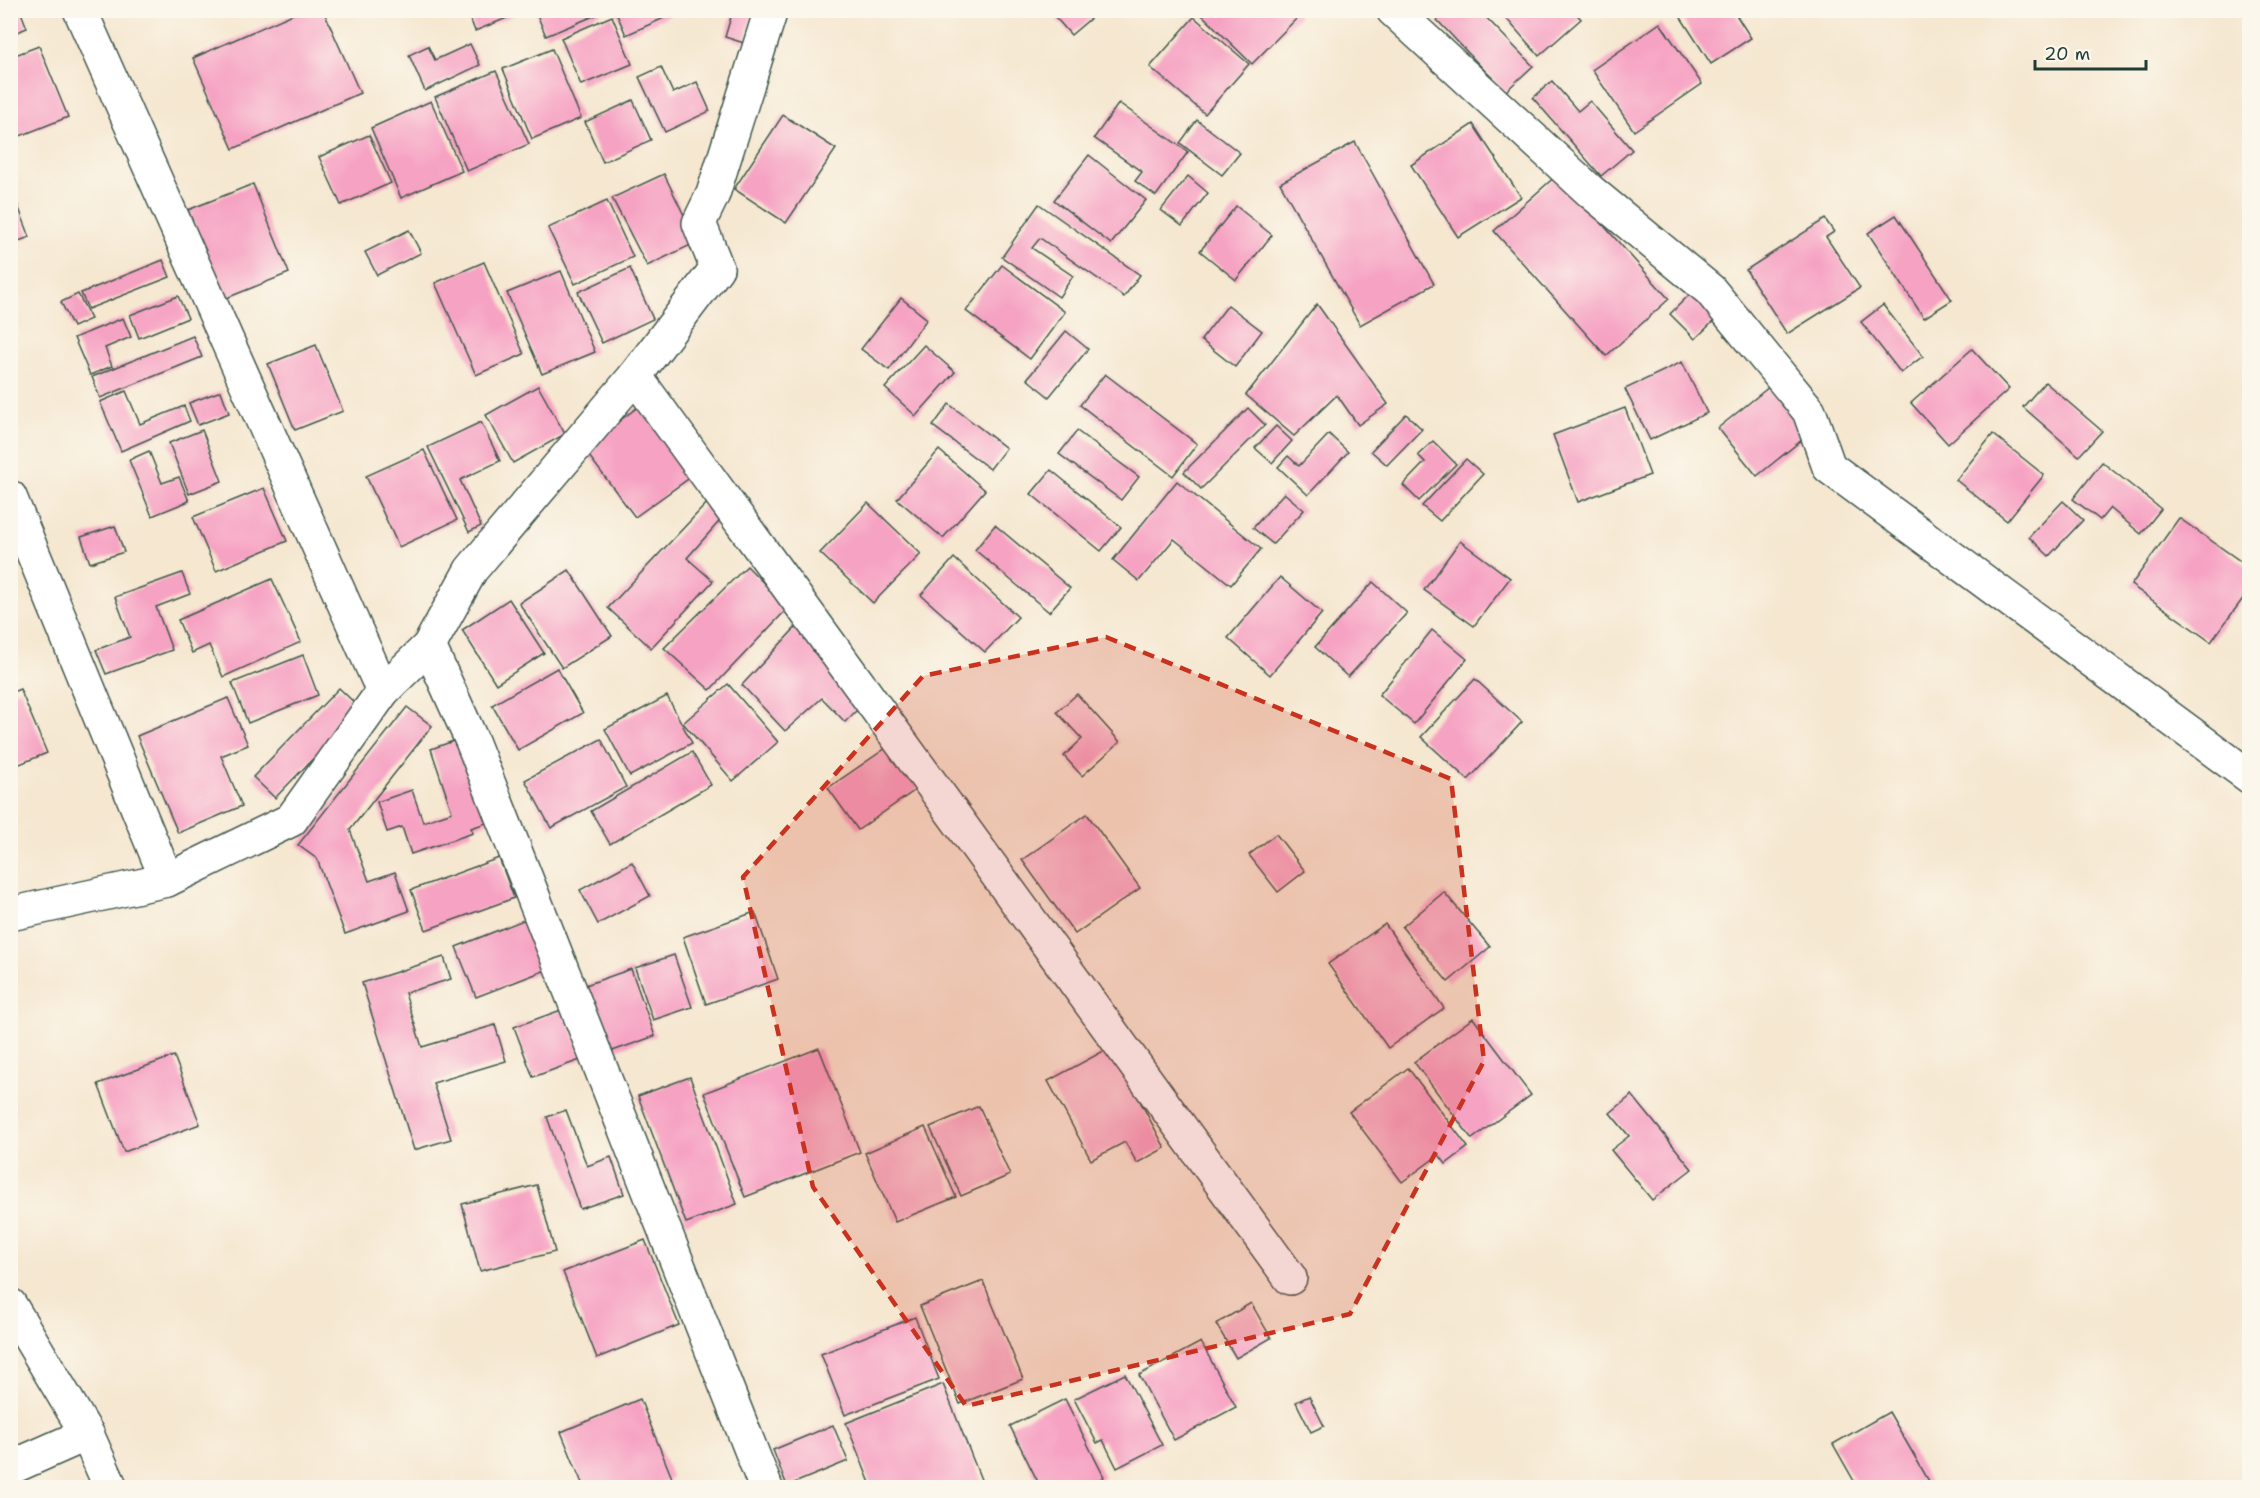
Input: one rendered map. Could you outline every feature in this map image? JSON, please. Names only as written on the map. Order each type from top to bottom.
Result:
[{"type":"street","points":[[80,10],[383,692]]},
{"type":"street","points":[[10,914],[167,880],[291,820],[383,692],[429,646],[471,570],[635,376],[717,268],[699,223],[713,194],[771,10]]},
{"type":"street","points":[[1393,10],[1590,191],[1710,290],[1809,411],[1829,467],[2250,777]]},
{"type":"street","points":[[635,376],[1290,1278]]},
{"type":"street","points":[[10,496],[167,880]]},
{"type":"street","points":[[429,646],[472,741],[766,1488]]},
{"type":"street","points":[[10,1305],[87,1434],[111,1488]]},
{"type":"street","points":[[10,1468],[87,1434]]},
{"type":"highlighted area","points":[[1106,637],[1451,779],[1484,1061],[1350,1314],[966,1406],[813,1187],[743,877],[923,676]]},
{"type":"building","points":[[10,10],[20,10],[27,28],[10,35]]},
{"type":"building","points":[[302,10],[323,10],[360,93],[233,149],[193,58]]},
{"type":"building","points":[[467,10],[518,10],[519,13],[475,31]]},
{"type":"building","points":[[535,10],[600,10],[601,13],[546,36]]},
{"type":"building","points":[[615,10],[682,10],[626,35]]},
{"type":"building","points":[[733,10],[754,10],[744,43],[725,37]]},
{"type":"building","points":[[1049,10],[1097,10],[1098,12],[1071,35]]},
{"type":"building","points":[[1197,10],[1293,10],[1299,16],[1252,64]]},
{"type":"building","points":[[1447,10],[1479,10],[1533,66],[1505,92],[1437,20]]},
{"type":"building","points":[[1499,10],[1573,10],[1581,19],[1539,56]]},
{"type":"building","points":[[1676,10],[1733,10],[1751,38],[1711,64]]},
{"type":"building","points":[[612,16],[632,64],[581,85],[561,38]]},
{"type":"building","points":[[1194,17],[1249,64],[1205,114],[1150,67]]},
{"type":"building","points":[[1660,23],[1702,84],[1634,131],[1592,70]]},
{"type":"building","points":[[470,44],[480,65],[425,91],[409,55],[428,46],[435,60]]},
{"type":"building","points":[[39,46],[68,117],[10,140],[10,57]]},
{"type":"building","points":[[552,49],[581,118],[532,139],[503,69]]},
{"type":"building","points":[[661,67],[673,93],[697,82],[710,111],[665,132],[639,77]]},
{"type":"building","points":[[496,71],[529,144],[467,171],[435,97]]},
{"type":"building","points":[[1552,81],[1578,111],[1590,101],[1632,150],[1601,176],[1533,98]]},
{"type":"building","points":[[633,100],[651,140],[603,162],[585,122]]},
{"type":"building","points":[[431,101],[462,171],[401,198],[371,128]]},
{"type":"building","points":[[1119,103],[1188,152],[1156,196],[1135,181],[1142,172],[1094,138]]},
{"type":"building","points":[[783,115],[836,149],[786,223],[734,189]]},
{"type":"building","points":[[1197,120],[1240,153],[1222,175],[1180,143]]},
{"type":"building","points":[[1473,124],[1521,197],[1458,237],[1411,165]]},
{"type":"building","points":[[369,135],[391,183],[341,205],[319,157]]},
{"type":"building","points":[[1355,142],[1434,284],[1360,325],[1280,183]]},
{"type":"building","points":[[1089,155],[1146,200],[1111,244],[1054,200]]},
{"type":"building","points":[[664,174],[697,242],[647,266],[612,198]]},
{"type":"building","points":[[1558,174],[1669,299],[1606,356],[1494,231]]},
{"type":"building","points":[[1188,176],[1208,193],[1182,226],[1161,210]]},
{"type":"building","points":[[253,184],[289,273],[224,299],[188,210]]},
{"type":"building","points":[[10,185],[30,237],[10,244]]},
{"type":"building","points":[[607,201],[633,257],[575,284],[548,228]]},
{"type":"building","points":[[1039,204],[1140,275],[1124,297],[1040,238],[1032,248],[1073,276],[1059,297],[1002,257]]},
{"type":"building","points":[[1236,206],[1272,235],[1236,280],[1200,251]]},
{"type":"building","points":[[1896,215],[1952,300],[1924,318],[1868,233]]},
{"type":"building","points":[[1825,219],[1834,232],[1826,237],[1860,288],[1787,334],[1746,270]]},
{"type":"building","points":[[409,230],[421,253],[377,275],[365,252]]},
{"type":"building","points":[[163,260],[170,277],[88,309],[81,293]]},
{"type":"building","points":[[484,262],[524,354],[476,375],[435,283]]},
{"type":"building","points":[[1002,265],[1065,312],[1030,359],[966,311]]},
{"type":"building","points":[[630,268],[653,319],[602,343],[578,292]]},
{"type":"building","points":[[561,271],[595,352],[542,374],[507,293]]},
{"type":"building","points":[[1693,291],[1718,317],[1695,339],[1670,314]]},
{"type":"building","points":[[78,294],[91,319],[73,327],[61,302]]},
{"type":"building","points":[[178,296],[188,318],[139,338],[130,315]]},
{"type":"building","points":[[901,298],[927,319],[889,370],[861,349]]},
{"type":"building","points":[[1317,304],[1388,404],[1358,425],[1337,395],[1294,436],[1246,395]]},
{"type":"building","points":[[1228,305],[1262,331],[1235,367],[1201,340]]},
{"type":"building","points":[[1883,305],[1923,356],[1901,373],[1861,322]]},
{"type":"building","points":[[123,318],[131,337],[105,348],[112,366],[90,375],[74,338]]},
{"type":"building","points":[[1066,331],[1088,349],[1049,397],[1027,379]]},
{"type":"building","points":[[193,336],[202,357],[100,398],[92,377]]},
{"type":"building","points":[[316,345],[343,411],[295,430],[268,364]]},
{"type":"building","points":[[924,345],[955,372],[916,416],[885,388]]},
{"type":"building","points":[[1972,349],[2009,389],[1948,444],[1911,403]]},
{"type":"building","points":[[1682,362],[1707,413],[1650,440],[1625,389]]},
{"type":"building","points":[[1105,374],[1197,444],[1173,476],[1080,405]]},
{"type":"building","points":[[2045,382],[2102,431],[2079,456],[2023,407]]},
{"type":"building","points":[[538,386],[565,434],[513,463],[486,415]]},
{"type":"building","points":[[1769,387],[1808,435],[1757,476],[1718,428]]},
{"type":"building","points":[[126,391],[140,424],[184,406],[190,421],[121,451],[100,402]]},
{"type":"building","points":[[221,391],[229,413],[198,425],[189,403]]},
{"type":"building","points":[[642,404],[695,474],[635,517],[583,448]]},
{"type":"building","points":[[949,404],[1006,448],[990,469],[933,426]]},
{"type":"building","points":[[1248,408],[1265,425],[1201,489],[1184,472]]},
{"type":"building","points":[[1625,408],[1650,475],[1578,502],[1553,435]]},
{"type":"building","points":[[1406,414],[1422,429],[1387,465],[1371,451]]},
{"type":"building","points":[[481,422],[500,461],[460,480],[481,526],[469,532],[428,447]]},
{"type":"building","points":[[1276,426],[1292,441],[1272,463],[1255,448]]},
{"type":"building","points":[[202,430],[222,481],[189,494],[169,443]]},
{"type":"building","points":[[1077,431],[1139,477],[1121,500],[1059,454]]},
{"type":"building","points":[[1329,434],[1348,452],[1308,495],[1278,467],[1288,456],[1299,466]]},
{"type":"building","points":[[1993,434],[2044,475],[2007,521],[1956,480]]},
{"type":"building","points":[[1433,441],[1456,464],[1419,501],[1403,485],[1425,462],[1418,455]]},
{"type":"building","points":[[424,450],[457,520],[399,547],[366,476]]},
{"type":"building","points":[[939,450],[985,490],[943,538],[897,499]]},
{"type":"building","points":[[149,451],[162,483],[179,477],[189,501],[152,516],[129,460]]},
{"type":"building","points":[[1466,459],[1483,474],[1440,521],[1422,506]]},
{"type":"building","points":[[2102,462],[2161,509],[2141,534],[2110,508],[2100,520],[2073,499]]},
{"type":"building","points":[[1051,470],[1121,527],[1101,551],[1031,494]]},
{"type":"building","points":[[1177,481],[1261,549],[1231,585],[1174,539],[1139,581],[1113,560]]},
{"type":"building","points":[[264,488],[287,541],[216,571],[193,517]]},
{"type":"building","points":[[1284,493],[1304,510],[1273,544],[1253,528]]},
{"type":"building","points":[[709,501],[724,516],[687,558],[713,581],[651,648],[608,608]]},
{"type":"building","points":[[2063,501],[2083,520],[2049,556],[2029,537]]},
{"type":"building","points":[[868,503],[921,554],[873,603],[820,553]]},
{"type":"building","points":[[2179,518],[2250,568],[2250,589],[2211,642],[2131,585]]},
{"type":"building","points":[[995,525],[1070,588],[1049,612],[975,550]]},
{"type":"building","points":[[115,526],[124,552],[90,563],[81,537]]},
{"type":"building","points":[[1460,541],[1510,578],[1474,626],[1424,590]]},
{"type":"building","points":[[954,558],[1018,617],[985,652],[921,595]]},
{"type":"building","points":[[747,566],[788,608],[710,690],[664,648]]},
{"type":"building","points":[[569,570],[612,636],[562,668],[519,603]]},
{"type":"building","points":[[182,573],[190,594],[156,607],[172,650],[106,674],[96,650],[130,637],[115,597]]},
{"type":"building","points":[[1280,577],[1322,613],[1270,675],[1228,638]]},
{"type":"building","points":[[272,579],[301,642],[223,677],[209,645],[192,653],[178,620]]},
{"type":"building","points":[[1373,582],[1407,613],[1348,677],[1315,647]]},
{"type":"building","points":[[509,599],[544,653],[496,684],[462,630]]},
{"type":"building","points":[[798,625],[864,703],[845,722],[822,698],[785,731],[742,685]]},
{"type":"building","points":[[1432,630],[1467,659],[1414,724],[1379,695]]},
{"type":"building","points":[[303,655],[318,695],[248,723],[232,683]]},
{"type":"building","points":[[557,668],[583,713],[518,750],[492,705]]},
{"type":"building","points":[[1475,679],[1522,722],[1468,780],[1421,737]]},
{"type":"building","points":[[728,684],[778,742],[733,781],[683,723]]},
{"type":"building","points":[[339,688],[361,709],[275,798],[253,777]]},
{"type":"building","points":[[20,689],[47,753],[10,768],[10,693]]},
{"type":"building","points":[[1077,694],[1120,742],[1082,776],[1064,756],[1082,739],[1057,712]]},
{"type":"building","points":[[667,696],[692,743],[630,776],[605,729]]},
{"type":"building","points":[[228,698],[248,745],[221,756],[242,806],[178,833],[137,736]]},
{"type":"building","points":[[407,707],[432,726],[350,830],[369,881],[395,872],[409,911],[345,934],[317,859],[298,845]]},
{"type":"building","points":[[462,738],[489,822],[471,828],[473,833],[411,854],[402,827],[387,832],[377,802],[412,790],[423,822],[452,812],[431,749]]},
{"type":"building","points":[[601,739],[626,787],[551,828],[525,780]]},
{"type":"building","points":[[892,744],[921,786],[858,830],[828,788]]},
{"type":"building","points":[[692,752],[711,785],[610,844],[591,811]]},
{"type":"building","points":[[1087,814],[1140,888],[1075,934],[1022,860]]},
{"type":"building","points":[[1276,834],[1305,871],[1278,892],[1249,855]]},
{"type":"building","points":[[499,858],[514,898],[426,930],[411,890]]},
{"type":"building","points":[[632,862],[650,896],[598,924],[580,890]]},
{"type":"building","points":[[1444,892],[1490,947],[1448,982],[1402,927]]},
{"type":"building","points":[[755,912],[778,979],[706,1004],[683,937]]},
{"type":"building","points":[[526,919],[546,970],[476,997],[456,947]]},
{"type":"building","points":[[1385,924],[1444,1008],[1388,1048],[1328,964]]},
{"type":"building","points":[[674,955],[692,1007],[653,1020],[635,968]]},
{"type":"building","points":[[444,957],[451,979],[405,993],[422,1047],[495,1025],[506,1061],[433,1083],[451,1139],[414,1150],[362,983]]},
{"type":"building","points":[[631,969],[655,1036],[604,1054],[580,987]]},
{"type":"building","points":[[564,1009],[583,1059],[533,1077],[514,1027]]},
{"type":"building","points":[[1473,1018],[1531,1095],[1472,1139],[1414,1062]]},
{"type":"building","points":[[1111,1047],[1165,1148],[1137,1163],[1125,1142],[1091,1160],[1048,1081]]},
{"type":"building","points":[[819,1048],[860,1152],[745,1197],[704,1093]]},
{"type":"building","points":[[174,1056],[200,1124],[124,1152],[98,1084]]},
{"type":"building","points":[[1408,1068],[1468,1147],[1446,1164],[1439,1155],[1402,1182],[1349,1112]]},
{"type":"building","points":[[690,1077],[737,1204],[686,1223],[638,1096]]},
{"type":"building","points":[[1632,1095],[1692,1169],[1652,1200],[1611,1150],[1629,1136],[1610,1113]]},
{"type":"building","points":[[979,1106],[1010,1175],[961,1196],[930,1127]]},
{"type":"building","points":[[566,1110],[587,1166],[611,1157],[624,1194],[580,1209],[547,1117]]},
{"type":"building","points":[[925,1127],[956,1197],[895,1222],[865,1153]]},
{"type":"building","points":[[537,1185],[555,1252],[480,1271],[462,1204]]},
{"type":"building","points":[[645,1240],[679,1325],[597,1358],[563,1272]]},
{"type":"building","points":[[983,1281],[1023,1379],[960,1404],[920,1306]]},
{"type":"building","points":[[1251,1303],[1271,1338],[1236,1358],[1216,1324]]},
{"type":"building","points":[[915,1317],[939,1379],[845,1415],[821,1354]]},
{"type":"building","points":[[1201,1342],[1236,1407],[1174,1440],[1139,1375]]},
{"type":"building","points":[[1125,1374],[1162,1445],[1117,1468],[1103,1440],[1097,1443],[1074,1399]]},
{"type":"building","points":[[943,1384],[982,1482],[969,1488],[872,1488],[846,1423]]},
{"type":"building","points":[[1309,1396],[1324,1426],[1311,1432],[1296,1402]]},
{"type":"building","points":[[640,1399],[672,1478],[650,1488],[584,1488],[561,1432]]},
{"type":"building","points":[[1065,1399],[1104,1477],[1083,1488],[1041,1488],[1010,1426]]},
{"type":"building","points":[[1889,1412],[1933,1488],[1858,1488],[1833,1444]]},
{"type":"building","points":[[833,1425],[848,1461],[787,1486],[773,1450]]}]
